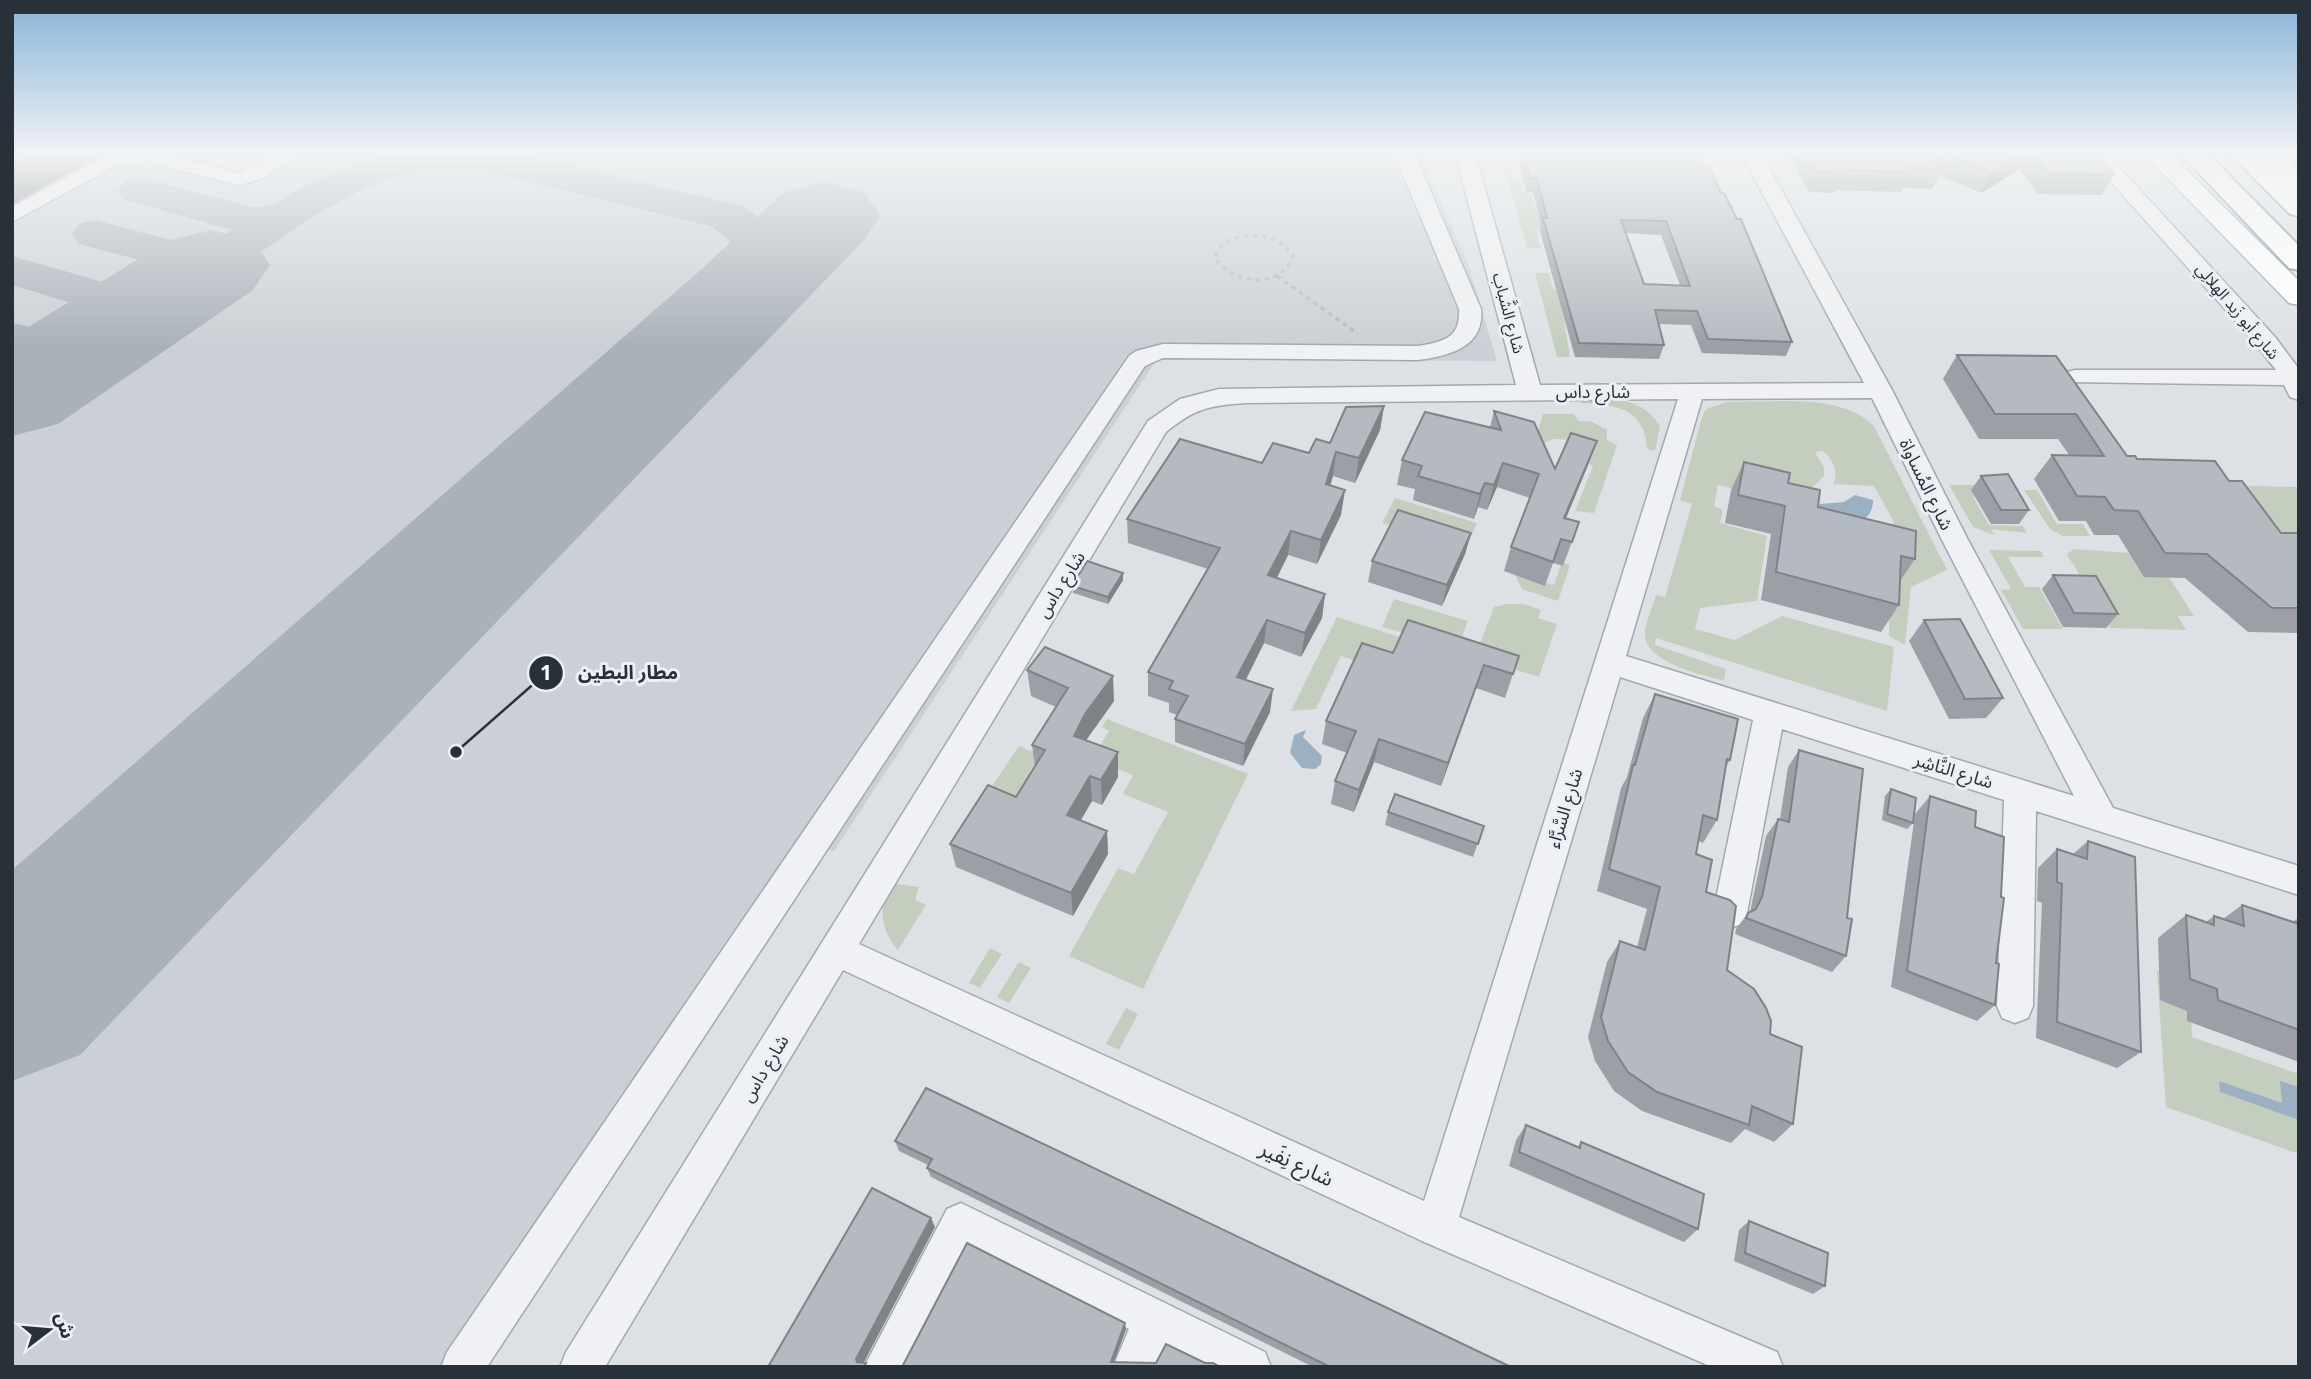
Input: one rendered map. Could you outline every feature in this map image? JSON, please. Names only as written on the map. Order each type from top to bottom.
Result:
[{"type":"highway","points":[[2256,217],[2299,262]]},
{"type":"main road","points":[[2219,217],[2299,297]]},
{"type":"street","points":[[462,1367],[1137,361],[1163,351],[1418,353],[1447,348],[1466,335],[1472,318],[1431,217]]},
{"type":"street","name":"شارع الشَّباب","points":[[1483,217],[1530,391]]},
{"type":"street","name":"شارع المُساواة","points":[[1787,217],[1880,390],[1954,538],[2101,817]]},
{"type":"street","name":"شارع أبو زَيد الهِلالِي","points":[[2157,217],[2267,343],[2296,385]]},
{"type":"street","points":[[1576,391],[1602,371],[1776,373],[1810,390]]},
{"type":"street","name":"شارع أبو زَيد الهِلالِي","points":[[2075,377],[2296,385]]},
{"type":"street","name":"شارع السَّرَّاء","points":[[1436,1227],[1693,390]]},
{"type":"street","name":"شارع داس","points":[[581,1367],[1157,427],[1179,408],[1206,397],[1219,396],[1530,391],[1880,390]]},
{"type":"street","name":"شارع النَّاشِر","points":[[1609,662],[2299,881]]},
{"type":"street","points":[[1730,913],[1770,712]]},
{"type":"street","points":[[2015,1006],[2020,791]]},
{"type":"street","name":"شارع نِفَير","points":[[836,950],[1710,1355],[1762,1367]]},
{"type":"street","points":[[885,1367],[961,1223],[1250,1367]]},
{"type":"street","points":[[1134,1367],[1156,1320]]},
{"type":"path","points":[[1277,276],[1292,264],[1293,256],[1281,242],[1270,238],[1244,236],[1222,244],[1217,250],[1215,258],[1219,265],[1237,277],[1251,279],[1277,276],[1384,353]]},
{"type":"shaded area","points":[[12,217],[1447,217],[1469,266],[1497,361],[1157,359],[834,851],[826,849],[485,1367],[12,1367]]},
{"type":"green space","points":[[1518,217],[1539,217],[1544,230],[1536,231],[1541,248],[1527,248]]},
{"type":"green space","points":[[1535,273],[1549,273],[1553,289],[1559,289],[1569,321],[1564,321],[1570,357],[1557,357]]},
{"type":"green space","points":[[1578,397],[1624,401],[1644,409],[1660,426],[1655,451],[1647,449],[1641,424],[1626,411],[1605,405],[1580,403]]},
{"type":"green space","points":[[1727,402],[1805,402],[1843,408],[1860,415],[1874,426],[1947,570],[1911,587],[1905,645],[1889,636],[1889,588],[1871,548],[1894,522],[1874,486],[1833,484],[1835,470],[1830,458],[1823,451],[1815,452],[1824,468],[1824,476],[1813,487],[1769,497],[1718,485],[1714,506],[1723,510],[1720,523],[1767,536],[1757,601],[1700,608],[1695,629],[1735,640],[1782,616],[1894,647],[1887,711],[1656,638],[1655,645],[1726,669],[1724,681],[1702,675],[1675,666],[1653,652],[1647,643],[1645,632],[1648,618],[1656,595],[1665,597],[1692,504],[1680,500],[1702,417],[1706,409]]},
{"type":"green space","points":[[1543,414],[1574,414],[1579,421],[1590,421],[1607,430],[1607,440],[1617,445],[1594,513],[1575,511],[1593,466],[1587,463],[1575,440],[1552,439],[1532,450]]},
{"type":"green space","points":[[1949,485],[1978,485],[1985,497],[1973,497],[1989,525],[2023,526],[2027,533],[1991,529],[1994,535],[1973,527]]},
{"type":"green space","points":[[2196,485],[2299,487],[2299,555]]},
{"type":"green space","points":[[2024,490],[2037,490],[2057,524],[2083,524],[2090,536],[2063,536],[2050,529]]},
{"type":"green space","points":[[1395,498],[1477,523],[1465,549],[1382,523]]},
{"type":"green space","points":[[2074,549],[2146,554],[2160,563],[2194,616],[2178,616],[2186,630],[2110,628],[2067,554]]},
{"type":"green space","points":[[1989,550],[2041,551],[2044,557],[2008,557],[2025,587],[2039,587],[2063,629],[2023,629],[2001,590],[2011,589]]},
{"type":"green space","points":[[1562,562],[1570,565],[1558,601],[1522,589],[1514,573],[1554,585]]},
{"type":"green space","points":[[1394,599],[1468,621],[1461,640],[1417,637],[1382,627]]},
{"type":"green space","points":[[1524,604],[1541,610],[1538,618],[1557,624],[1539,677],[1475,657],[1494,607]]},
{"type":"green space","points":[[1337,617],[1403,638],[1388,672],[1341,656],[1316,709],[1291,711]]},
{"type":"green space","points":[[1107,719],[1248,774],[1143,989],[1069,956],[1118,868],[1134,874],[1168,812],[1123,794],[1133,775],[1092,759],[1109,731],[1102,727]]},
{"type":"green space","points":[[1019,746],[1041,755],[1030,771],[1042,776],[1017,815],[982,801]]},
{"type":"green space","points":[[888,883],[919,887],[915,900],[926,905],[898,950],[883,919],[883,902]]},
{"type":"green space","points":[[990,948],[1002,954],[980,988],[969,983]]},
{"type":"green space","points":[[1019,962],[1031,968],[1009,1003],[997,997]]},
{"type":"green space","points":[[2157,970],[2190,982],[2192,1037],[2299,1074],[2299,1154],[2166,1107]]},
{"type":"green space","points":[[1126,1008],[1138,1014],[1119,1050],[1106,1044]]},
{"type":"water","points":[[1855,495],[1873,500],[1871,510],[1861,520],[1844,520],[1817,514],[1820,504],[1844,502]]},
{"type":"water","points":[[1306,730],[1303,737],[1322,756],[1321,764],[1315,769],[1302,768],[1290,753],[1294,735]]},
{"type":"water","points":[[2219,1081],[2282,1103],[2280,1081],[2299,1087],[2299,1120],[2220,1092]]},
{"type":"building","points":[[1543,218],[1741,219],[1792,342],[1708,339],[1697,311],[1655,310],[1664,345],[1579,343]],"holes":[[[1621,220],[1666,221],[1690,286],[1644,284]]]},
{"type":"building","points":[[1957,355],[2056,356],[2127,456],[2135,456],[2137,459],[2215,461],[2229,481],[2242,481],[2281,533],[2299,533],[2299,608],[2272,608],[2207,554],[2165,553],[2138,511],[2114,510],[2105,497],[2077,496],[2052,455],[2104,456],[2076,414],[1995,414]]},
{"type":"building","points":[[1384,406],[1359,458],[1336,452],[1326,484],[1345,490],[1321,540],[1291,531],[1268,575],[1325,594],[1305,633],[1267,620],[1237,677],[1273,689],[1245,744],[1175,719],[1188,696],[1169,689],[1173,681],[1148,672],[1220,548],[1127,519],[1180,439],[1262,463],[1273,443],[1309,453],[1316,439],[1330,443],[1346,407]]},
{"type":"building","points":[[1494,411],[1534,422],[1555,469],[1571,433],[1597,441],[1564,518],[1579,522],[1572,542],[1561,539],[1553,562],[1511,547],[1539,474],[1503,463],[1494,485],[1485,483],[1480,494],[1418,476],[1422,466],[1402,460],[1425,412],[1501,430]]},
{"type":"building","points":[[1744,462],[1790,473],[1788,483],[1820,490],[1818,507],[1916,531],[1915,559],[1901,556],[1899,605],[1776,572],[1785,506],[1738,495]]},
{"type":"building","points":[[2008,474],[2029,510],[2001,510],[1981,476]]},
{"type":"building","points":[[1398,510],[1471,533],[1447,585],[1372,561]]},
{"type":"building","points":[[1087,561],[1123,573],[1108,597],[1072,586]]},
{"type":"building","points":[[2053,575],[2096,576],[2118,614],[2074,613]]},
{"type":"building","points":[[1960,619],[2003,698],[1965,699],[1924,620]]},
{"type":"building","points":[[1408,620],[1519,656],[1513,674],[1484,665],[1448,763],[1379,739],[1359,790],[1335,781],[1356,731],[1326,721],[1362,643],[1393,653]]},
{"type":"building","points":[[1045,647],[1113,676],[1085,714],[1074,736],[1118,752],[1101,780],[1090,776],[1067,815],[1107,831],[1071,893],[950,844],[988,785],[1016,797],[1045,750],[1032,745],[1068,688],[1027,670]]},
{"type":"building","points":[[1655,694],[1738,719],[1730,760],[1727,759],[1717,820],[1703,815],[1696,854],[1712,860],[1706,892],[1730,900],[1736,906],[1727,970],[1754,989],[1771,1021],[1770,1034],[1802,1047],[1793,1124],[1752,1106],[1749,1125],[1657,1092],[1628,1072],[1608,1041],[1601,1017],[1620,941],[1645,950],[1660,887],[1609,869],[1633,765]]},
{"type":"building","points":[[1799,750],[1863,769],[1847,918],[1852,919],[1846,956],[1746,918],[1748,913],[1756,909],[1762,897],[1778,819],[1789,822]]},
{"type":"building","points":[[1891,789],[1916,798],[1913,823],[1887,814]]},
{"type":"building","points":[[1395,794],[1484,826],[1478,844],[1388,812]]},
{"type":"building","points":[[1930,796],[1976,811],[1975,827],[2004,837],[2001,897],[2004,898],[1996,963],[1999,964],[1995,1005],[1907,971]]},
{"type":"building","points":[[2088,841],[2135,857],[2141,1052],[2057,1022],[2062,884],[2057,882],[2057,849],[2087,859]]},
{"type":"building","points":[[2242,905],[2299,924],[2299,1030],[2218,1000],[2217,989],[2190,979],[2186,915],[2214,925],[2214,916],[2244,926]]},
{"type":"building","points":[[926,1088],[1511,1367],[1330,1367],[927,1168],[932,1159],[895,1141]]},
{"type":"building","points":[[1526,1125],[1580,1148],[1581,1142],[1704,1194],[1698,1229],[1519,1152]]},
{"type":"building","points":[[872,1188],[931,1218],[856,1359],[857,1362],[866,1363],[864,1367],[768,1367]]},
{"type":"building","points":[[1749,1221],[1828,1253],[1825,1286],[1745,1253]]},
{"type":"building","points":[[967,1243],[1125,1323],[1111,1362],[1156,1363],[1166,1344],[1205,1363],[1220,1367],[902,1367]]},
{"type":"taxiway","points":[[237,217],[250,221],[279,217]]},
{"type":"taxiway","points":[[230,253],[283,217]]},
{"type":"taxiway","points":[[728,217],[749,232],[759,248],[757,267],[747,293]]},
{"type":"taxiway","points":[[95,234],[198,261],[230,253]]},
{"type":"taxiway","points":[[211,265],[230,253]]},
{"type":"taxiway","points":[[12,270],[121,303],[138,303],[165,296]]},
{"type":"taxiway","points":[[12,338],[55,348],[97,340]]},
{"type":"taxiway","points":[[12,389],[30,384]]},
{"type":"runway","points":[[12,992],[747,293],[823,217]]},
{"type":"runway","points":[[12,395],[211,265]]},
{"type":"place","name":"مطار البطين","points":[[456,752]]}]
